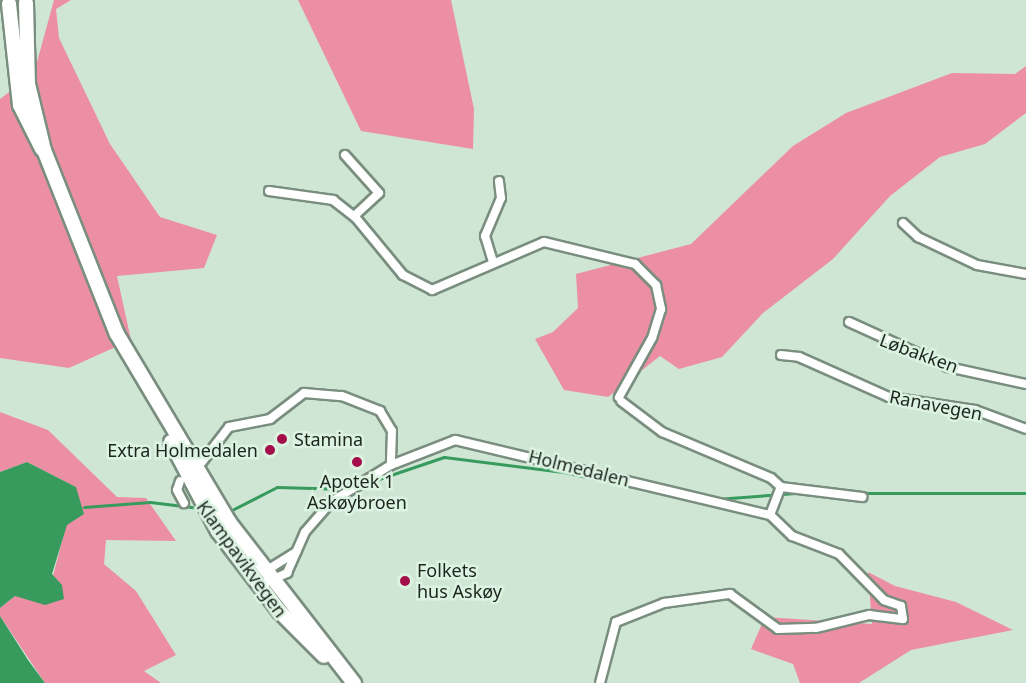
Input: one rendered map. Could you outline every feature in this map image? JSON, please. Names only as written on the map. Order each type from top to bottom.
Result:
[{"type":"main road","points":[[6,2],[28,1]]},
{"type":"main road","name":"Klampavikvegen","points":[[28,1],[26,73],[44,150]]},
{"type":"main road","name":"Klampavikvegen","points":[[6,2],[20,105],[44,150],[114,327],[161,414],[199,502],[354,683]]},
{"type":"main road","name":"Klampavikvegen","points":[[161,414],[265,571],[267,584]]},
{"type":"street","points":[[345,155],[380,193],[354,216]]},
{"type":"street","points":[[493,262],[485,236],[501,198],[499,181]]},
{"type":"street","points":[[269,191],[326,196],[354,216],[397,269],[429,289],[449,287],[493,262],[534,244],[564,243],[624,260],[650,278],[661,302],[658,324],[620,399],[662,432],[761,472],[781,487],[862,496]]},
{"type":"street","points":[[903,223],[918,237],[977,265],[1026,274]]},
{"type":"street","name":"Løbakken","points":[[849,322],[948,367],[1026,384]]},
{"type":"street","name":"Ranavegen","points":[[781,355],[799,357],[889,397],[975,410],[1026,429]]},
{"type":"street","points":[[202,462],[229,427],[270,420],[304,393],[345,397],[380,411],[392,431],[391,465]]},
{"type":"street","name":"Holmedalen","points":[[267,584],[287,573],[313,519],[331,502],[391,465],[448,441],[476,441],[770,515],[792,536],[838,554],[884,600],[905,612],[898,622],[869,615],[808,629],[772,628],[750,604],[730,594],[664,603],[616,622],[600,683]]},
{"type":"street","points":[[180,480],[177,490],[184,503]]},
{"type":"street","points":[[770,515],[781,487]]},
{"type":"street","points":[[265,571],[297,552]]},
{"type":"shaded area","points":[[54,0],[71,0],[56,9],[59,38],[110,144],[160,217],[217,235],[204,268],[117,276],[131,340],[69,368],[0,358],[0,99],[20,84],[16,19],[21,19],[20,54],[34,73]]},
{"type":"shaded area","points":[[298,0],[451,0],[474,109],[473,149],[361,131]]},
{"type":"shaded area","points":[[1026,66],[1026,113],[985,144],[940,157],[890,196],[833,259],[763,313],[722,357],[679,369],[660,356],[608,397],[564,390],[535,339],[553,332],[578,308],[576,274],[691,244],[793,146],[846,113],[952,73],[1015,74]]},
{"type":"shaded area","points":[[0,412],[48,430],[117,497],[146,498],[176,541],[106,540],[104,564],[136,591],[176,655],[144,671],[161,683],[45,683],[0,616],[0,608],[15,596],[37,599],[53,576],[76,487],[27,462],[0,472]]},
{"type":"shaded area","points":[[27,462],[76,487],[84,514],[67,525],[52,574],[62,585],[64,599],[45,605],[15,596],[0,608],[0,472]]},
{"type":"shaded area","points":[[868,572],[895,586],[956,602],[1013,630],[911,650],[859,683],[800,683],[793,664],[751,649],[765,617],[872,624]]},
{"type":"shaded area","points":[[0,616],[28,660],[45,683],[0,683]]},
{"type":"waterway","points":[[370,482],[444,457],[563,472],[671,495]]},
{"type":"waterway","points":[[228,512],[277,487],[347,489]]},
{"type":"waterway","points":[[716,499],[796,493]]},
{"type":"waterway","points":[[860,493],[1026,493]]},
{"type":"waterway","points":[[84,507],[150,502],[200,508]]},
{"type":"place","name":"Stamina","points":[[282,439]]},
{"type":"place","name":"Extra Holmedalen","points":[[270,450]]},
{"type":"place","name":"Apotek 1 Askøybroen","points":[[357,462]]},
{"type":"place","name":"Folkets hus Askøy","points":[[405,581]]}]
